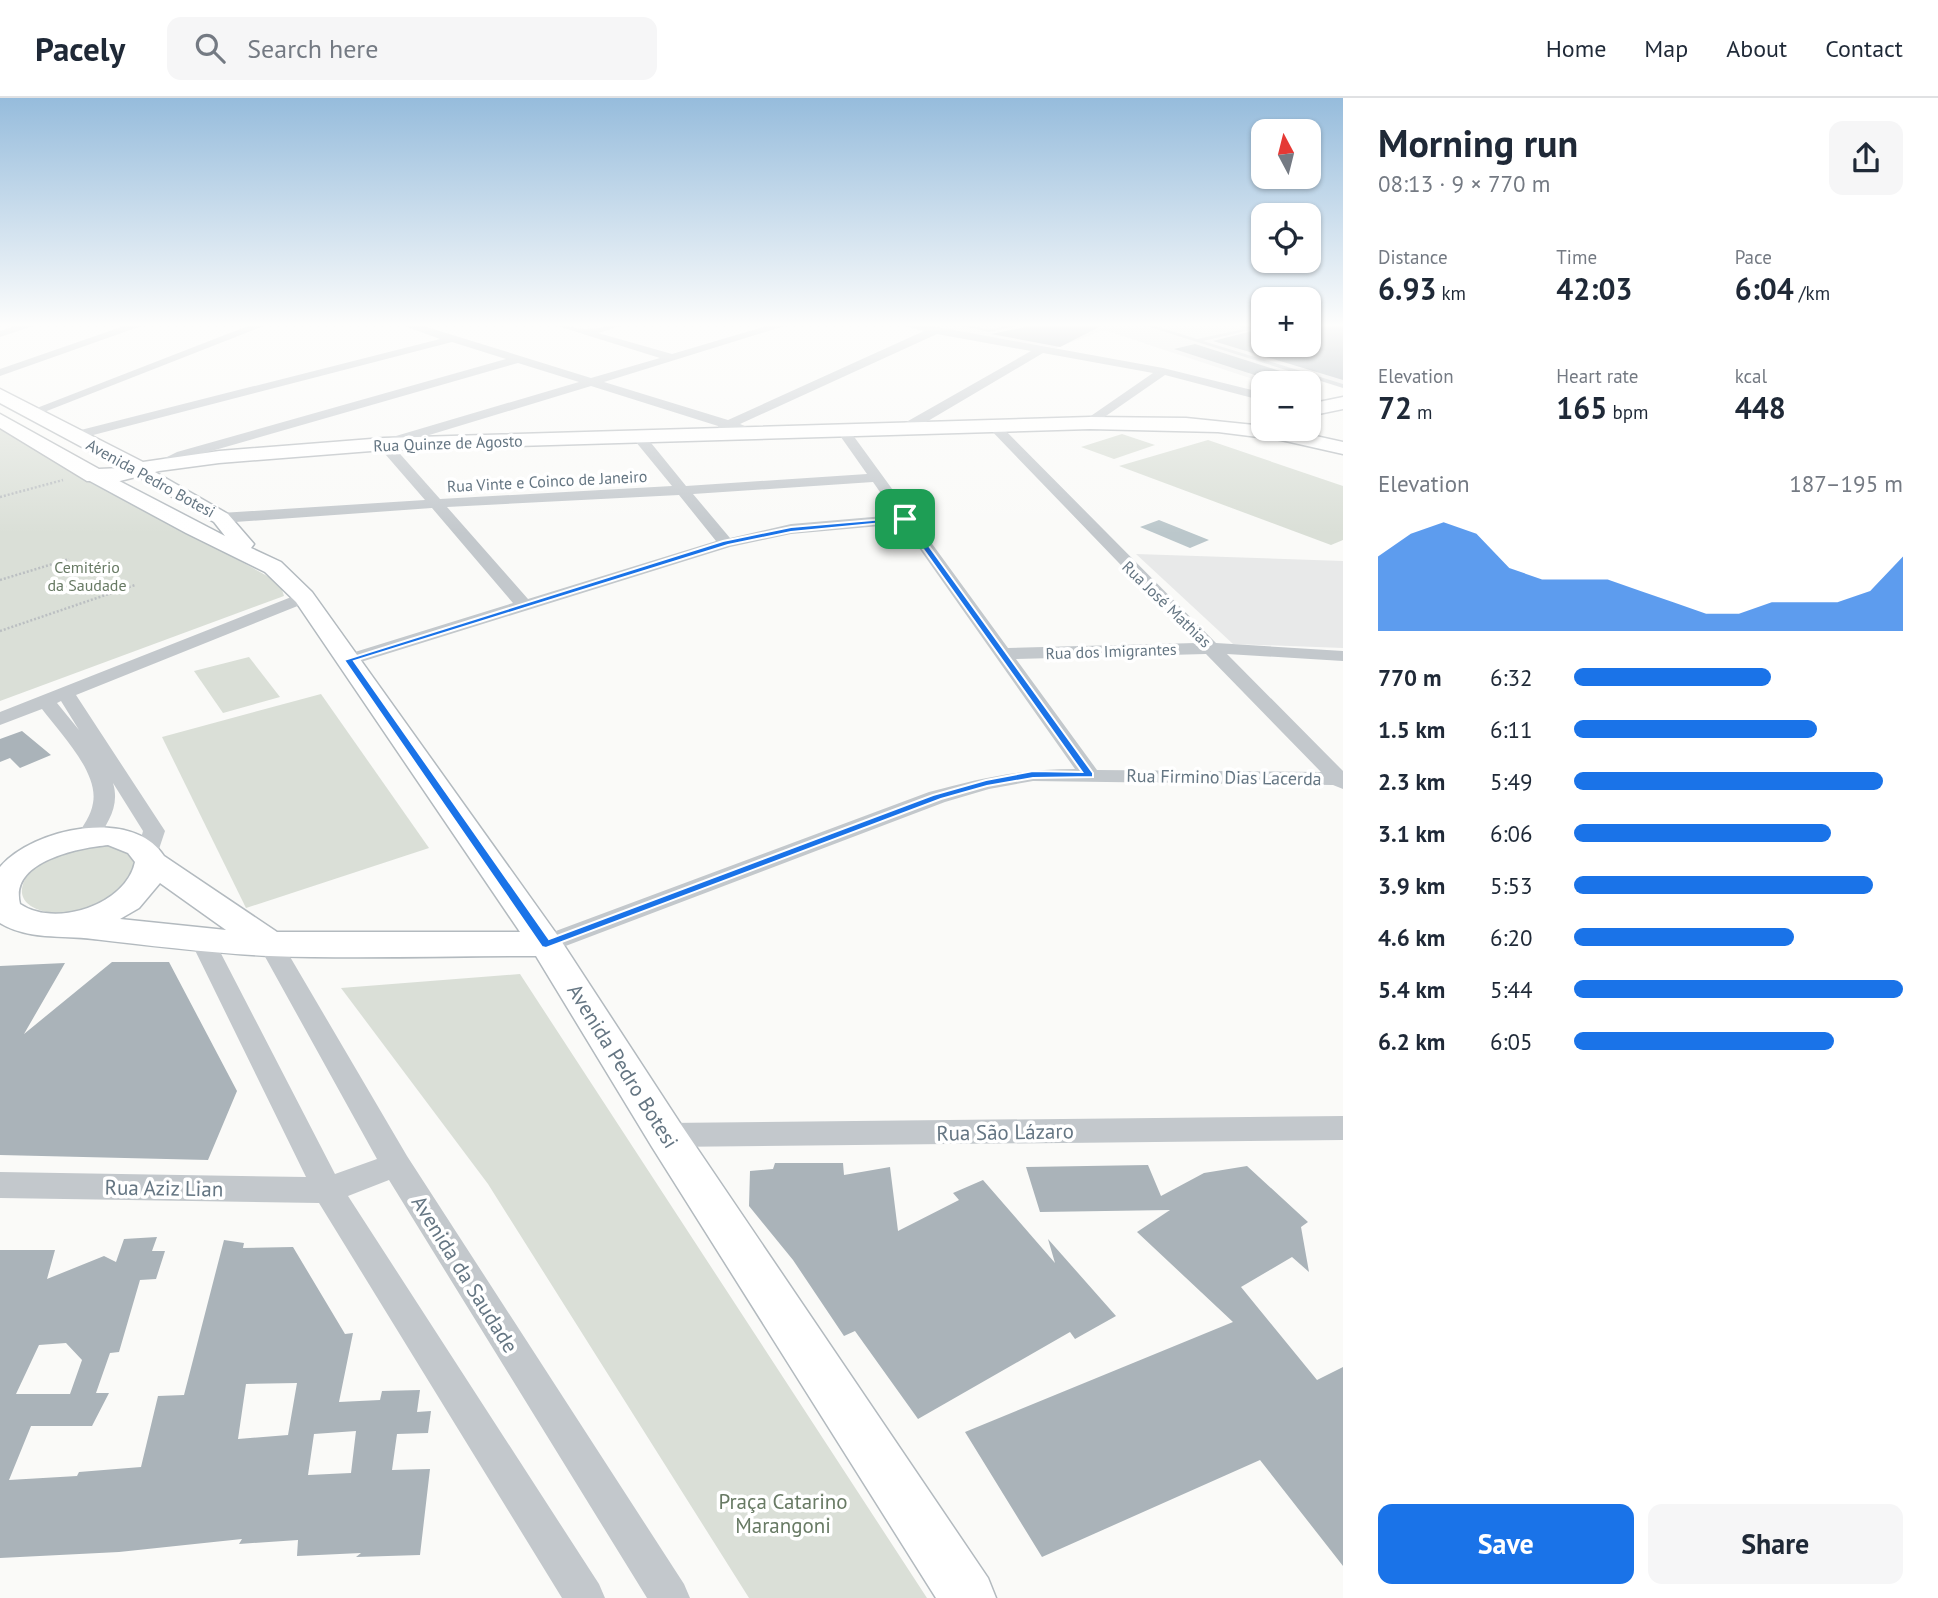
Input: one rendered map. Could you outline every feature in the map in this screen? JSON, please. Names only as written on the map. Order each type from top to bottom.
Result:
[{"type":"main road","name":"Avenida Pedro Botesi","points":[[0,395],[74,436],[149,468],[221,518],[253,556]]},
{"type":"main road","points":[[1321,408],[1343,403]]},
{"type":"main road","points":[[4,422],[30,413]]},
{"type":"main road","points":[[1175,422],[1251,419]]},
{"type":"main road","name":"Avenida Pedro Botesi","points":[[4,422],[95,476],[193,529],[273,567],[304,597],[546,944],[666,1135],[968,1598]]},
{"type":"main road","name":"Rua Quinze de Agosto","points":[[95,476],[120,475],[218,452],[384,444],[1090,423],[1175,422],[1251,429]]},
{"type":"main road","name":"Rua Quinze de Agosto","points":[[1320,441],[1343,448]]},
{"type":"main road","points":[[270,944],[150,858],[141,846],[127,839],[86,837],[43,850],[24,861],[10,874],[1,888],[1,900],[6,910],[17,919],[33,924],[270,944],[546,944]]},
{"type":"main road","points":[[33,924],[93,917],[118,906],[137,892],[148,877],[150,858]]},
{"type":"street","points":[[30,413],[80,394]]},
{"type":"street","points":[[74,436],[238,394]]},
{"type":"street","points":[[218,452],[406,394]]},
{"type":"street","points":[[524,604],[384,444],[550,394]]},
{"type":"street","points":[[633,394],[752,432]]},
{"type":"street","points":[[703,434],[730,425],[797,394]]},
{"type":"street","points":[[906,428],[964,394]]},
{"type":"street","points":[[1090,423],[1131,394]]},
{"type":"street","name":"Rua José Mathias","points":[[992,425],[1128,566],[1342,780]]},
{"type":"street","points":[[842,430],[1090,775]]},
{"type":"street","points":[[638,436],[726,543]]},
{"type":"street","name":"Rua Vinte e Coinco de Janeiro","points":[[221,518],[684,492],[876,478]]},
{"type":"street","points":[[348,660],[726,543],[791,529],[905,519]]},
{"type":"street","points":[[0,719],[304,597]]},
{"type":"street","name":"Rua dos Imigrantes","points":[[1004,654],[1212,648],[1343,656]]},
{"type":"street","points":[[56,698],[100,776],[105,798],[100,818],[86,837]]},
{"type":"street","points":[[56,698],[154,831],[150,858]]},
{"type":"street","name":"Rua Firmino Dias Lacerda","points":[[546,944],[937,797],[986,783],[1033,775],[1342,780]]},
{"type":"street","points":[[202,940],[328,1190],[585,1598]]},
{"type":"street","name":"Avenida da Saudade","points":[[270,944],[396,1166],[670,1598]]},
{"type":"street","name":"Rua São Lázaro","points":[[666,1135],[1343,1128]]},
{"type":"street","points":[[328,1190],[396,1166]]},
{"type":"street","name":"Rua Aziz Lian","points":[[0,1185],[328,1190]]},
{"type":"path","points":[[0,497],[67,479]]},
{"type":"path","points":[[0,580],[69,559]]},
{"type":"path","points":[[0,631],[135,585]]},
{"type":"shaded area","points":[[1159,520],[1209,540],[1190,548],[1140,527]]},
{"type":"shaded area","points":[[1136,554],[1343,561],[1343,648],[1233,644]]},
{"type":"green space","name":"Cemitério da Saudade","points":[[0,429],[280,583],[284,596],[0,701]]},
{"type":"green space","points":[[1122,434],[1155,445],[1114,459],[1081,447]]},
{"type":"green space","points":[[1208,440],[1343,486],[1343,540],[1331,545],[1119,466]]},
{"type":"green space","points":[[249,657],[280,697],[223,713],[194,671]]},
{"type":"green space","points":[[321,694],[429,848],[246,908],[162,737]]},
{"type":"green space","points":[[102,844],[126,850],[140,870],[111,902],[85,911],[60,914],[47,912],[27,903],[22,894],[23,884],[31,870],[47,859],[65,852]]},
{"type":"green space","name":"Praça Catarino Marangoni","points":[[520,974],[927,1598],[749,1598],[488,1184],[341,988]]},
{"type":"building","points":[[22,731],[51,755],[20,768],[10,758],[0,762],[0,739]]},
{"type":"building","points":[[112,962],[169,962],[237,1091],[208,1160],[0,1155],[0,966],[65,963],[24,1034]]},
{"type":"building","points":[[775,1163],[843,1163],[844,1175],[890,1167],[898,1231],[959,1200],[953,1193],[983,1180],[1055,1263],[1048,1239],[1116,1316],[1075,1339],[1070,1332],[918,1419],[855,1331],[844,1336],[793,1260],[749,1206],[750,1171],[773,1169]]},
{"type":"building","points":[[1148,1165],[1161,1196],[1204,1173],[1247,1166],[1308,1222],[1301,1227],[1309,1272],[1292,1257],[1241,1287],[1317,1380],[1343,1367],[1343,1566],[1260,1460],[1042,1557],[965,1432],[1233,1322],[1137,1232],[1170,1210],[1040,1212],[1026,1167]]},
{"type":"building","points":[[157,1237],[152,1251],[165,1251],[156,1279],[140,1280],[119,1352],[110,1353],[96,1393],[109,1393],[92,1426],[31,1426],[9,1480],[77,1476],[79,1472],[141,1467],[158,1396],[184,1395],[224,1240],[244,1243],[243,1248],[293,1247],[345,1334],[353,1333],[339,1402],[380,1400],[382,1391],[420,1390],[417,1412],[431,1411],[428,1433],[397,1434],[392,1470],[430,1469],[420,1555],[356,1557],[361,1553],[297,1556],[298,1540],[239,1544],[242,1539],[119,1552],[0,1558],[0,1250],[55,1250],[47,1279],[104,1256],[116,1262],[124,1239]],"holes":[[[66,1343],[82,1360],[70,1394],[16,1394],[39,1345]],[[297,1383],[288,1435],[238,1439],[246,1384]],[[356,1431],[351,1473],[308,1475],[314,1434]]]},
{"type":"route","points":[[905,519],[1090,775],[1033,775],[986,783],[937,797],[546,944],[348,660],[726,543],[791,529],[905,519]]}]
